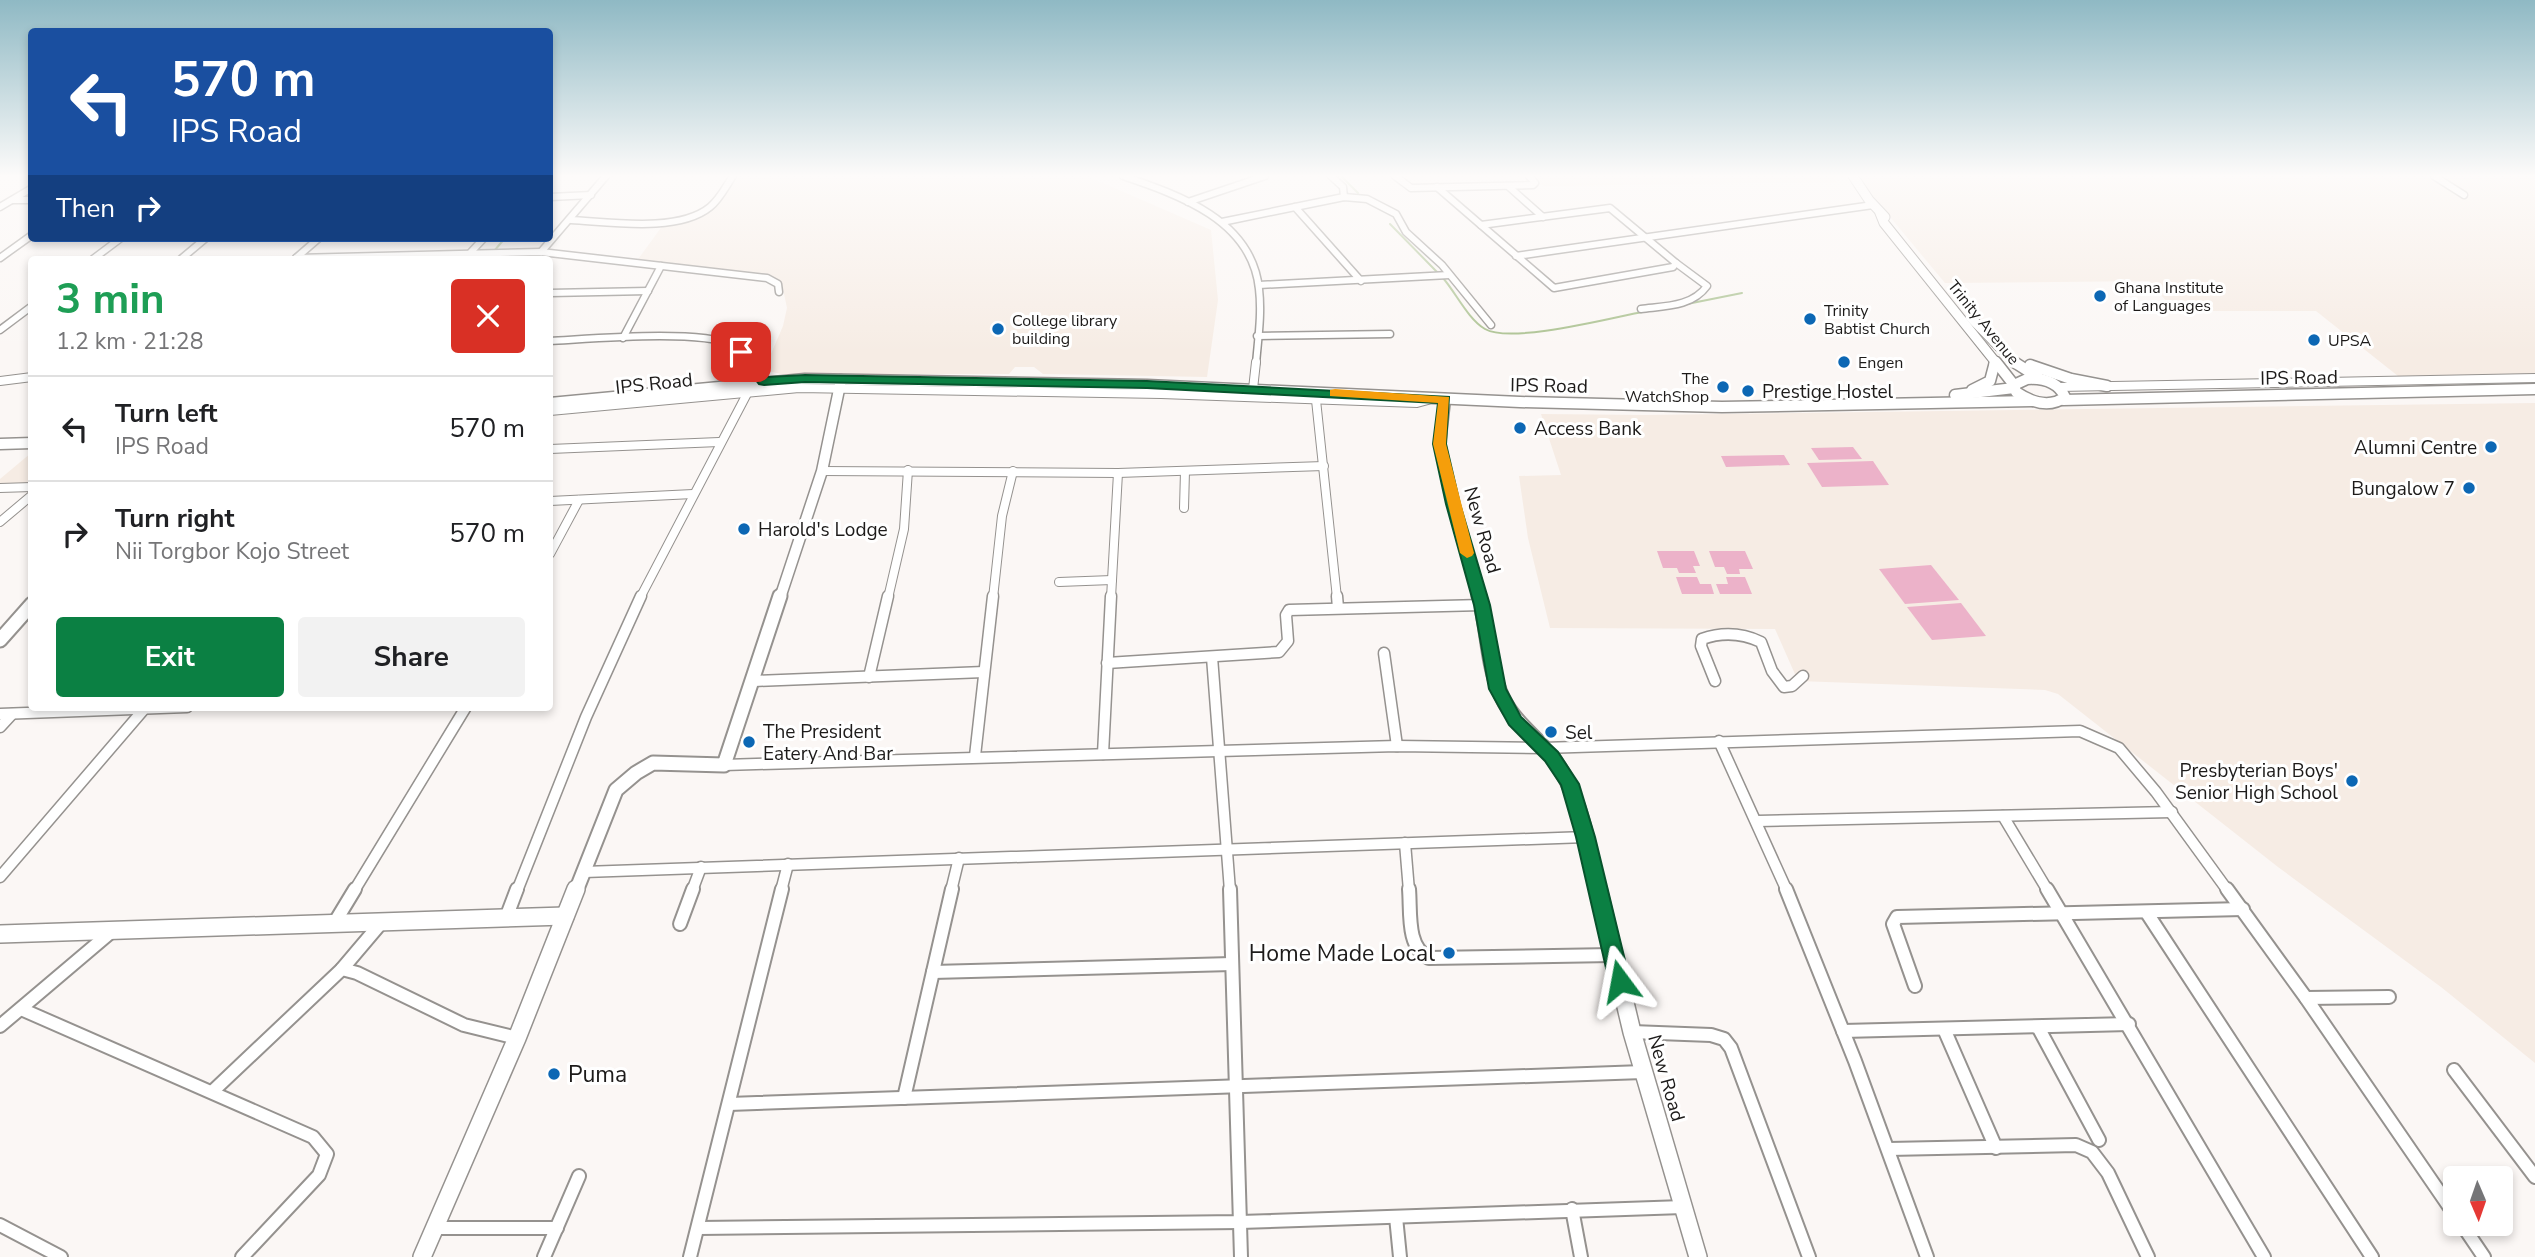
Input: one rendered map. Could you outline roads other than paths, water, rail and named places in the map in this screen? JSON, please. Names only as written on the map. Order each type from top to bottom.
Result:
[{"type":"street","points":[[1234,235],[1246,247],[1259,285],[1254,389]]},
{"type":"street","points":[[1320,235],[1361,281]]},
{"type":"street","points":[[1409,235],[1449,275],[1491,325]]},
{"type":"street","points":[[1492,235],[1554,288],[1673,267],[1676,263]]},
{"type":"street","points":[[1640,235],[1707,286],[1704,293],[1690,300],[1641,309]]},
{"type":"street","points":[[1516,256],[1671,235]]},
{"type":"street","name":"Trinity Avenue","points":[[1893,235],[2020,395],[2032,401]]},
{"type":"street","name":"Trinity Avenue","points":[[1899,235],[2001,351],[2016,364],[2059,387]]},
{"type":"street","points":[[0,258],[28,238]]},
{"type":"street","points":[[97,256],[116,242]]},
{"type":"street","points":[[185,256],[201,242]]},
{"type":"street","points":[[298,256],[314,242]]},
{"type":"street","points":[[471,252],[480,242]]},
{"type":"street","points":[[541,252],[551,242]]},
{"type":"street","points":[[354,256],[541,252],[767,278],[778,284],[779,292]]},
{"type":"street","points":[[623,338],[661,266]]},
{"type":"street","points":[[1259,285],[1449,275]]},
{"type":"street","points":[[553,293],[648,291]]},
{"type":"street","points":[[0,330],[28,309]]},
{"type":"street","points":[[1258,336],[1390,334]]},
{"type":"street","points":[[553,341],[623,338],[723,342],[741,352],[764,381]]},
{"type":"street","points":[[2001,351],[2047,372],[2107,386]]},
{"type":"street","points":[[1955,395],[1987,384],[1992,379],[1995,361]]},
{"type":"street","points":[[0,381],[28,378]]},
{"type":"street","points":[[2059,387],[2535,378]]},
{"type":"street","name":"IPS Road","points":[[1664,403],[1707,399],[1955,395],[2014,386],[2025,379],[2046,381]]},
{"type":"street","name":"IPS Road","points":[[553,404],[764,381],[1417,403],[1439,399]]},
{"type":"street","points":[[724,765],[822,471],[840,384]]},
{"type":"street","name":"IPS Road","points":[[553,411],[749,390],[840,384],[1147,385],[1439,399],[1664,403],[1722,407],[2032,401],[2054,403],[2063,400],[2535,389]]},
{"type":"street","points":[[2059,387],[2065,394],[2063,400]]},
{"type":"street","points":[[506,918],[585,717],[719,442],[749,390]]},
{"type":"street","name":"New Road","points":[[1439,399],[1440,444],[1453,504],[1482,605],[1498,689],[1515,721],[1561,768],[1570,784],[1586,837],[1632,1032],[1698,1257]]},
{"type":"street","points":[[1316,400],[1338,608]]},
{"type":"street","points":[[553,449],[719,442]]},
{"type":"street","points":[[0,443],[28,443]]},
{"type":"street","points":[[822,471],[1118,473],[1324,466]]},
{"type":"street","points":[[869,677],[904,529],[908,470]]},
{"type":"street","points":[[975,756],[1002,516],[1013,471]]},
{"type":"street","points":[[1184,508],[1185,471]]},
{"type":"street","points":[[1103,754],[1118,473]]},
{"type":"street","points":[[0,488],[28,487]]},
{"type":"street","points":[[553,501],[693,494]]},
{"type":"street","points":[[0,522],[28,498]]},
{"type":"street","points":[[553,548],[579,500]]},
{"type":"street","points":[[1059,582],[1112,580]]},
{"type":"street","points":[[1107,663],[1279,652],[1287,649],[1289,644],[1286,615],[1289,610],[1482,605]]},
{"type":"street","points":[[0,640],[28,608]]},
{"type":"street","points":[[1715,681],[1701,646],[1702,639],[1736,635],[1761,642],[1772,671],[1784,687],[1792,686],[1803,676]]},
{"type":"street","points":[[1384,653],[1397,746]]},
{"type":"street","points":[[1212,657],[1229,849],[1241,1257]]},
{"type":"street","points":[[754,681],[984,672]]},
{"type":"street","points":[[0,714],[52,711]]},
{"type":"street","points":[[0,877],[142,711]]},
{"type":"street","points":[[335,922],[464,711]]},
{"type":"street","points":[[0,727],[12,714]]},
{"type":"street","points":[[422,1257],[517,1038],[611,800],[626,780],[653,763],[724,765],[1397,746],[1543,748],[2080,731],[2119,748],[2172,812],[2243,909],[2443,1198]]},
{"type":"street","points":[[1719,741],[1758,821],[1843,1031],[1927,1257]]},
{"type":"street","points":[[1758,821],[2172,812]]},
{"type":"street","points":[[2003,816],[2129,1024],[2264,1257]]},
{"type":"street","points":[[584,872],[1586,837]]},
{"type":"street","points":[[1405,843],[1414,945],[1419,953],[1429,958],[1614,955]]},
{"type":"street","points":[[904,1098],[959,858]]},
{"type":"street","points":[[690,1257],[788,864]]},
{"type":"street","points":[[680,924],[701,867]]},
{"type":"street","points":[[1916,986],[1893,923],[1897,917],[2243,909]]},
{"type":"street","points":[[2147,913],[2372,1257]]},
{"type":"street","points":[[0,934],[565,916]]},
{"type":"street","points":[[214,1091],[342,970],[382,921]]},
{"type":"street","points":[[0,1026],[112,931]]},
{"type":"street","points":[[933,972],[1232,964]]},
{"type":"street","points":[[342,970],[357,973],[464,1025],[517,1038]]},
{"type":"street","points":[[2306,999],[2389,997]]},
{"type":"street","points":[[21,1009],[214,1091],[313,1137],[327,1154],[319,1175],[243,1257]]},
{"type":"street","points":[[1843,1031],[2129,1024]]},
{"type":"street","points":[[2038,1027],[2099,1140]]},
{"type":"street","points":[[1944,1029],[1996,1148]]},
{"type":"street","points":[[1632,1032],[1711,1035],[1724,1040],[1731,1048],[1809,1257]]},
{"type":"street","points":[[2454,1070],[2535,1177]]},
{"type":"street","points":[[729,1104],[1643,1072]]},
{"type":"street","points":[[1889,1149],[2076,1145],[2092,1152],[2108,1173],[2148,1257]]},
{"type":"street","points":[[544,1257],[579,1176]]},
{"type":"street","points":[[699,1228],[1240,1222],[1683,1207]]},
{"type":"street","points":[[1572,1209],[1581,1257]]},
{"type":"street","points":[[1396,1217],[1401,1257]]},
{"type":"street","points":[[0,1225],[61,1257]]},
{"type":"street","points":[[435,1228],[557,1228]]},
{"type":"street","points":[[2470,1236],[2484,1257]]},
{"type":"waterway","points":[[1400,235],[1438,273]]},
{"type":"waterway","points":[[495,250],[502,242]]},
{"type":"waterway","points":[[1443,278],[1473,319],[1485,329],[1498,333],[1538,332],[1642,312]]},
{"type":"waterway","points":[[1687,304],[1742,293]]},
{"type":"place","name":"Ghana Institute of Languages","points":[[2100,296]]},
{"type":"place","name":"Trinity Babtist Church","points":[[1810,319]]},
{"type":"place","name":"College library building","points":[[998,329]]},
{"type":"place","name":"UPSA","points":[[2314,340]]},
{"type":"place","name":"Engen","points":[[1844,362]]},
{"type":"place","name":"The WatchShop","points":[[1723,387]]},
{"type":"place","name":"Prestige Hostel","points":[[1748,391]]},
{"type":"place","name":"Access Bank","points":[[1520,428]]},
{"type":"place","name":"Alumni Centre","points":[[2491,447]]},
{"type":"place","name":"Bungalow 7","points":[[2469,488]]},
{"type":"place","name":"Harold's Lodge","points":[[744,529]]},
{"type":"place","name":"Sel","points":[[1551,732]]},
{"type":"place","name":"The President Eatery And Bar","points":[[749,742]]},
{"type":"place","name":"Presbyterian Boys' Senior High School","points":[[2352,781]]},
{"type":"place","name":"Home Made Local","points":[[1449,953]]},
{"type":"place","name":"Puma","points":[[554,1074]]}]
